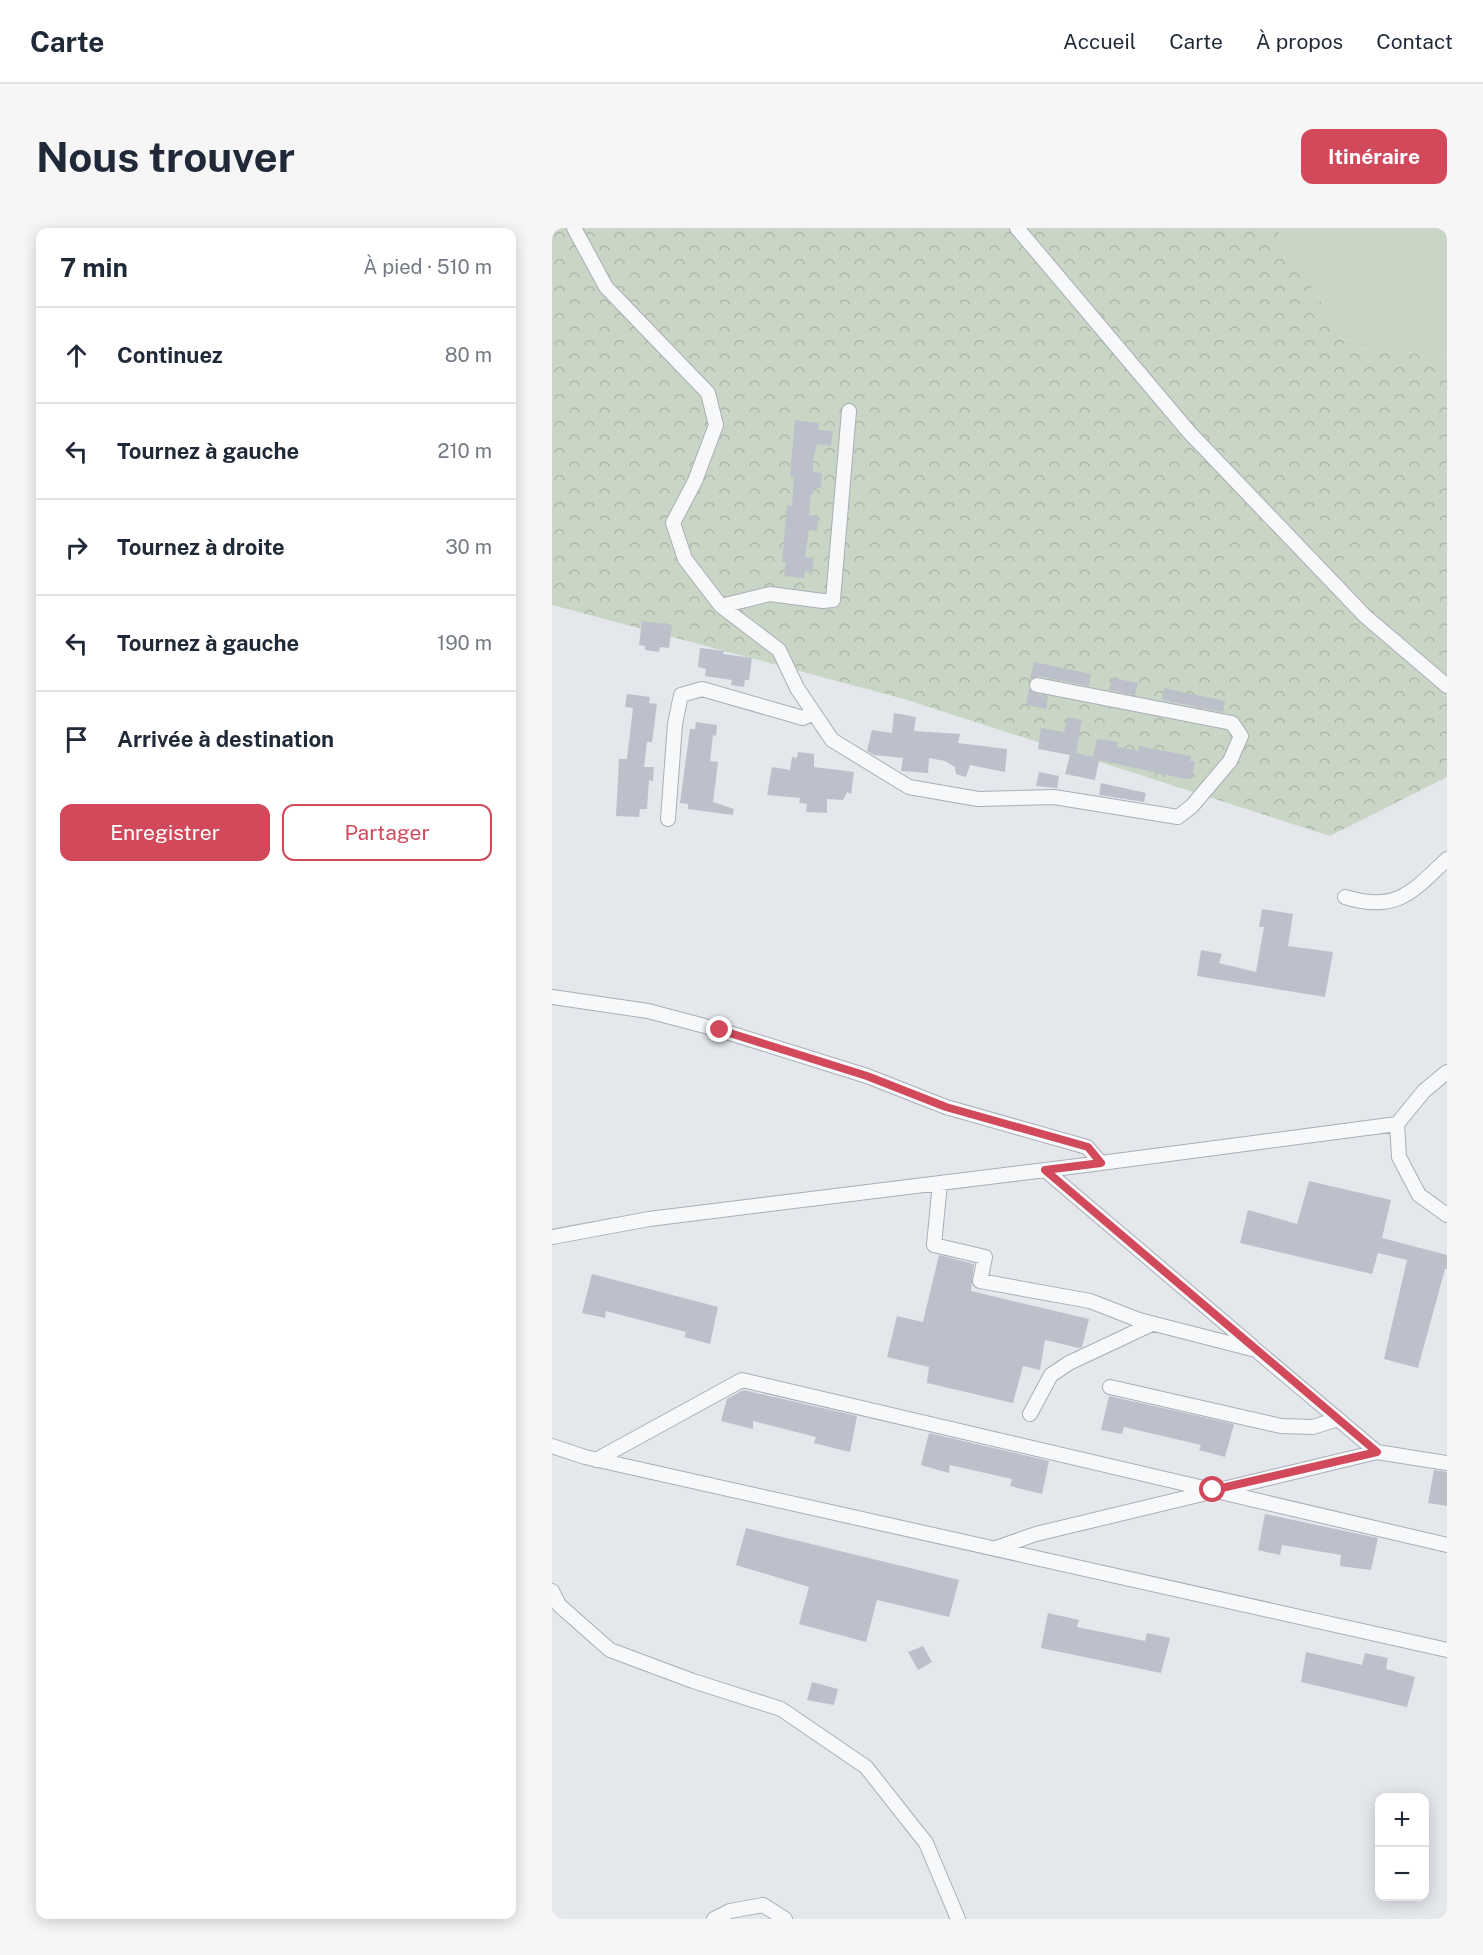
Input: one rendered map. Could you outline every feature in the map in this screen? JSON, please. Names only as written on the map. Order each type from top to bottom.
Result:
[{"type":"street","points":[[574,228],[606,286],[708,393],[716,425],[695,481],[674,523],[685,559],[721,606],[778,650],[797,688],[832,740],[909,786],[978,799],[1054,797],[1178,817],[1192,806],[1230,761],[1242,736],[1232,723],[1037,685]]},
{"type":"street","points":[[1017,228],[1189,432],[1365,616],[1447,686]]},
{"type":"street","points":[[721,606],[770,594],[823,601],[834,600],[849,411]]},
{"type":"street","points":[[668,819],[675,724],[681,695],[702,689],[803,718],[814,713]]},
{"type":"street","points":[[1345,897],[1366,903],[1386,903],[1412,892],[1447,859]]},
{"type":"street","points":[[552,996],[648,1011],[720,1030],[867,1076],[946,1107],[1088,1147],[1101,1163]]},
{"type":"street","points":[[1447,1072],[1424,1091],[1397,1124],[1399,1157],[1419,1195],[1447,1215]]},
{"type":"street","points":[[552,1237],[649,1219],[1397,1124]]},
{"type":"street","points":[[1045,1170],[1377,1452]]},
{"type":"street","points":[[940,1183],[934,1245],[984,1257],[980,1281],[1090,1301],[1152,1324],[1256,1350]]},
{"type":"street","points":[[1030,1414],[1051,1375],[1069,1363],[1152,1324]]},
{"type":"street","points":[[596,1460],[742,1380],[1447,1545]]},
{"type":"street","points":[[1110,1387],[1281,1426],[1313,1428],[1338,1419]]},
{"type":"street","points":[[552,1446],[596,1460],[1447,1650]]},
{"type":"street","points":[[994,1548],[1036,1534],[1377,1452],[1447,1463]]},
{"type":"street","points":[[552,1591],[560,1605],[610,1650],[693,1681],[781,1709],[866,1767],[926,1843],[958,1919]]},
{"type":"street","points":[[714,1919],[730,1911],[763,1905],[785,1919]]},
{"type":"green space","points":[[552,228],[1276,228],[1343,339],[1447,360],[1447,777],[1330,836],[904,699],[552,605]]},
{"type":"green space","points":[[1276,228],[1447,228],[1447,360],[1343,339]]},
{"type":"building","points":[[795,420],[819,423],[818,430],[833,431],[831,446],[817,444],[816,451],[814,451],[813,472],[822,473],[821,488],[814,488],[811,494],[809,515],[818,517],[817,531],[809,530],[805,557],[814,558],[812,572],[805,571],[804,578],[784,576],[786,562],[782,562],[787,505],[792,506],[794,477],[790,476]]},
{"type":"building","points":[[642,621],[672,625],[669,648],[660,647],[659,652],[645,650],[645,646],[639,645]]},
{"type":"building","points":[[700,648],[752,658],[749,680],[745,680],[744,687],[731,685],[732,680],[705,676],[706,669],[698,667]]},
{"type":"building","points":[[1034,662],[1091,674],[1088,686],[1039,676],[1030,679]]},
{"type":"building","points":[[1112,678],[1138,683],[1135,695],[1109,690]]},
{"type":"building","points":[[1029,688],[1035,694],[1048,696],[1046,709],[1026,705]]},
{"type":"building","points":[[1164,688],[1225,701],[1223,712],[1162,700]]},
{"type":"building","points":[[627,694],[650,697],[649,703],[657,704],[652,742],[647,742],[644,767],[654,767],[653,781],[649,780],[647,809],[640,809],[639,817],[616,816],[619,759],[627,759],[633,708],[625,707]]},
{"type":"building","points":[[894,713],[916,717],[914,731],[960,734],[958,743],[1007,749],[1005,772],[970,765],[966,777],[956,774],[955,767],[945,761],[929,758],[928,773],[901,771],[903,758],[874,755],[867,751],[872,730],[892,733]]},
{"type":"building","points":[[1068,717],[1082,720],[1076,753],[1093,757],[1097,739],[1118,742],[1117,747],[1138,751],[1139,746],[1191,756],[1190,761],[1195,762],[1192,778],[1185,779],[1099,760],[1095,780],[1065,774],[1070,755],[1038,749],[1041,728],[1064,732]]},
{"type":"building","points":[[696,722],[717,725],[716,736],[713,735],[710,761],[718,762],[713,802],[734,809],[733,815],[688,809],[688,804],[680,803],[690,729],[695,729]]},
{"type":"building","points":[[798,752],[814,754],[814,767],[854,772],[851,794],[847,792],[843,800],[827,799],[827,813],[806,812],[807,804],[799,803],[800,798],[767,795],[772,767],[790,770],[792,757],[797,758]]},
{"type":"building","points":[[1039,772],[1059,776],[1057,788],[1036,786]]},
{"type":"building","points":[[1101,783],[1146,793],[1144,802],[1099,795]]},
{"type":"building","points":[[1262,909],[1293,914],[1288,946],[1333,952],[1325,997],[1197,976],[1201,950],[1222,954],[1219,963],[1256,972],[1264,927],[1259,927]]},
{"type":"building","points":[[1309,1181],[1391,1200],[1382,1238],[1447,1255],[1447,1269],[1445,1269],[1418,1368],[1384,1359],[1407,1260],[1378,1253],[1372,1274],[1240,1243],[1248,1210],[1297,1224]]},
{"type":"building","points":[[939,1255],[974,1264],[971,1291],[1089,1319],[1082,1347],[1045,1340],[1040,1370],[1023,1366],[1013,1403],[927,1383],[929,1367],[887,1357],[897,1316],[923,1322]]},
{"type":"building","points":[[592,1274],[718,1307],[710,1344],[684,1337],[686,1332],[606,1311],[605,1318],[582,1313]]},
{"type":"building","points":[[743,1390],[857,1416],[850,1452],[814,1443],[816,1437],[753,1421],[753,1429],[721,1421],[727,1399]]},
{"type":"building","points":[[1109,1396],[1234,1424],[1225,1457],[1199,1450],[1201,1445],[1124,1427],[1122,1434],[1101,1430]]},
{"type":"building","points":[[929,1433],[1049,1461],[1042,1494],[1010,1486],[1012,1479],[950,1465],[949,1473],[921,1465]]},
{"type":"building","points":[[1434,1470],[1447,1472],[1447,1506],[1428,1503]]},
{"type":"building","points":[[1265,1514],[1378,1538],[1371,1570],[1340,1566],[1341,1555],[1282,1545],[1280,1555],[1258,1550]]},
{"type":"building","points":[[746,1528],[959,1580],[949,1617],[877,1600],[866,1642],[799,1624],[809,1587],[736,1565]]},
{"type":"building","points":[[1048,1613],[1079,1620],[1077,1627],[1145,1641],[1147,1633],[1170,1638],[1161,1673],[1041,1648]]},
{"type":"building","points":[[923,1646],[932,1662],[918,1670],[908,1652]]},
{"type":"building","points":[[1306,1652],[1362,1665],[1365,1653],[1388,1658],[1386,1669],[1415,1677],[1407,1707],[1301,1682]]},
{"type":"building","points":[[812,1682],[838,1689],[834,1705],[807,1700]]},
{"type":"route","points":[[720,1030],[867,1076],[946,1107],[1088,1147],[1101,1163],[1045,1170],[1377,1452],[1213,1490]]}]
